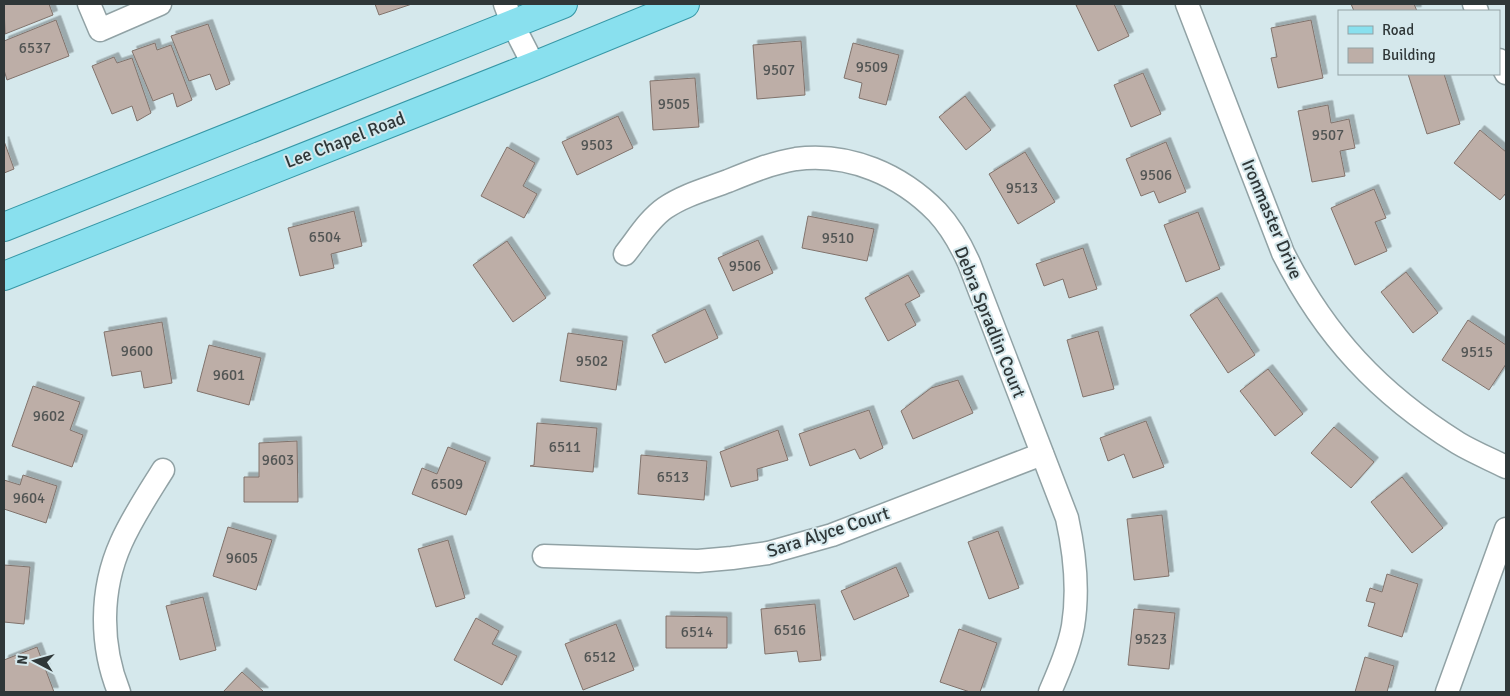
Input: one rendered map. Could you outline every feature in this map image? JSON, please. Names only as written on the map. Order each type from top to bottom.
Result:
[{"type":"main road","points":[[4,227],[509,14],[563,4]]},
{"type":"main road","name":"Lee Chapel Road","points":[[4,276],[534,66],[685,4]]},
{"type":"street","points":[[89,4],[100,30],[160,4]]},
{"type":"street","name":"Ironmaster Drive","points":[[1194,6],[1283,253],[1300,286],[1325,324],[1345,350],[1368,374],[1418,417],[1460,444],[1506,467]]},
{"type":"street","points":[[509,14],[534,66]]},
{"type":"street","name":"Debra Spradlin Court","points":[[625,254],[651,221],[664,209],[685,197],[765,166],[797,159],[826,158],[858,163],[885,173],[909,188],[937,212],[960,245],[969,264],[1067,518],[1075,554],[1076,587],[1072,627],[1060,669],[1050,692]]},
{"type":"street","name":"Sara Alyce Court","points":[[544,556],[698,561],[768,552],[832,534],[1042,454]]},
{"type":"street","points":[[119,692],[112,674],[106,647],[104,614],[107,586],[120,544],[163,470]]},
{"type":"street","points":[[1448,692],[1506,529]]},
{"type":"building","points":[[4,4],[49,4],[53,15],[5,34]]},
{"type":"building","points":[[375,4],[412,4],[379,15]]},
{"type":"building","points":[[1114,4],[1129,36],[1098,51],[1076,5]]},
{"type":"building","points":[[1351,4],[1414,4],[1417,10],[1354,10]]},
{"type":"building","points":[[56,20],[69,56],[7,80],[4,70],[4,41]]},
{"type":"building","points":[[1311,20],[1323,78],[1278,88],[1271,58],[1277,57],[1271,28]]},
{"type":"building","points":[[208,24],[230,84],[216,90],[210,74],[189,81],[171,36]]},
{"type":"building","points":[[801,41],[805,95],[757,99],[753,45]]},
{"type":"building","points":[[155,43],[157,50],[171,45],[192,100],[177,107],[173,93],[153,101],[132,51]]},
{"type":"building","points":[[853,43],[899,55],[886,105],[859,98],[862,83],[844,78]]},
{"type":"building","points":[[114,57],[117,63],[132,58],[151,113],[137,121],[132,106],[112,114],[92,66]]},
{"type":"building","points":[[1143,73],[1161,114],[1131,127],[1114,85]]},
{"type":"building","points":[[1408,75],[1444,75],[1460,124],[1427,134]]},
{"type":"building","points":[[695,78],[699,127],[653,130],[650,81]]},
{"type":"building","points":[[965,96],[991,130],[966,150],[939,117]]},
{"type":"building","points":[[1328,105],[1331,123],[1349,119],[1355,148],[1340,151],[1345,176],[1312,182],[1298,111]]},
{"type":"building","points":[[618,116],[633,148],[577,175],[562,142]]},
{"type":"building","points":[[1480,130],[1506,152],[1506,193],[1500,200],[1454,163]]},
{"type":"building","points":[[4,141],[14,169],[4,173]]},
{"type":"building","points":[[1166,142],[1186,192],[1159,203],[1154,191],[1141,196],[1126,159]]},
{"type":"building","points":[[507,147],[535,163],[523,186],[537,194],[524,218],[481,196]]},
{"type":"building","points":[[1025,152],[1055,202],[1018,224],[989,174]]},
{"type":"building","points":[[1374,189],[1386,218],[1375,222],[1387,251],[1355,265],[1331,208]]},
{"type":"building","points":[[354,211],[362,246],[331,254],[334,268],[300,276],[288,228]]},
{"type":"building","points":[[1198,212],[1220,269],[1186,282],[1164,225]]},
{"type":"building","points":[[808,216],[874,229],[867,261],[802,248]]},
{"type":"building","points":[[758,240],[773,273],[733,291],[718,258]]},
{"type":"building","points":[[507,241],[546,298],[513,322],[473,265]]},
{"type":"building","points":[[1083,248],[1097,289],[1069,298],[1063,279],[1044,286],[1036,264]]},
{"type":"building","points":[[1406,272],[1438,313],[1413,333],[1381,292]]},
{"type":"building","points":[[908,275],[920,296],[905,304],[916,325],[888,341],[865,298]]},
{"type":"building","points":[[1217,297],[1255,355],[1228,373],[1190,315]]},
{"type":"building","points":[[705,309],[718,338],[665,363],[652,335]]},
{"type":"building","points":[[1468,320],[1506,345],[1506,364],[1489,390],[1442,360]]},
{"type":"building","points":[[162,322],[172,383],[144,388],[141,371],[112,376],[104,332]]},
{"type":"building","points":[[1098,331],[1114,389],[1083,397],[1067,340]]},
{"type":"building","points":[[568,333],[623,341],[616,390],[560,381]]},
{"type":"building","points":[[209,345],[261,358],[249,405],[197,391]]},
{"type":"building","points":[[1268,369],[1303,414],[1275,436],[1240,391]]},
{"type":"building","points":[[958,380],[973,413],[913,439],[901,411],[931,388]]},
{"type":"building","points":[[33,386],[80,402],[70,430],[83,435],[72,467],[12,446]]},
{"type":"building","points":[[869,410],[883,448],[860,459],[855,449],[810,466],[799,434]]},
{"type":"building","points":[[1146,421],[1164,467],[1133,478],[1124,454],[1108,461],[1100,438]]},
{"type":"building","points":[[537,423],[597,428],[593,472],[530,466],[534,465]]},
{"type":"building","points":[[1334,427],[1374,462],[1351,488],[1311,453]]},
{"type":"building","points":[[778,430],[788,460],[757,469],[758,480],[731,487],[720,452]]},
{"type":"building","points":[[297,441],[298,502],[244,502],[244,477],[259,477],[259,443]]},
{"type":"building","points":[[448,447],[486,462],[466,515],[412,494],[422,468],[437,474]]},
{"type":"building","points":[[641,455],[707,461],[704,500],[638,494]]},
{"type":"building","points":[[23,475],[57,486],[46,523],[4,509],[4,480],[20,485]]},
{"type":"building","points":[[1402,477],[1443,528],[1412,553],[1371,502]]},
{"type":"building","points":[[1162,515],[1169,576],[1134,580],[1127,519]]},
{"type":"building","points":[[228,527],[272,540],[256,590],[213,576]]},
{"type":"building","points":[[998,531],[1019,588],[989,599],[968,542]]},
{"type":"building","points":[[448,540],[465,598],[436,607],[418,549]]},
{"type":"building","points":[[4,565],[30,567],[24,624],[4,622]]},
{"type":"building","points":[[896,567],[909,596],[854,620],[841,591]]},
{"type":"building","points":[[1387,574],[1418,584],[1402,637],[1368,626],[1375,603],[1366,601],[1370,588],[1382,592]]},
{"type":"building","points":[[203,597],[216,650],[180,660],[166,606]]},
{"type":"building","points":[[815,604],[821,660],[799,662],[797,651],[765,654],[761,609]]},
{"type":"building","points":[[1134,609],[1175,613],[1169,669],[1128,665]]},
{"type":"building","points":[[666,616],[727,617],[727,648],[666,648]]},
{"type":"building","points":[[476,618],[499,631],[492,644],[517,656],[502,685],[454,660]]},
{"type":"building","points":[[616,624],[634,670],[583,690],[565,644]]},
{"type":"building","points":[[959,629],[997,643],[980,692],[970,692],[940,682]]},
{"type":"building","points":[[37,647],[54,692],[4,692],[4,660]]},
{"type":"building","points":[[1365,657],[1394,666],[1387,692],[1355,692]]},
{"type":"building","points":[[242,672],[264,692],[223,692]]}]
